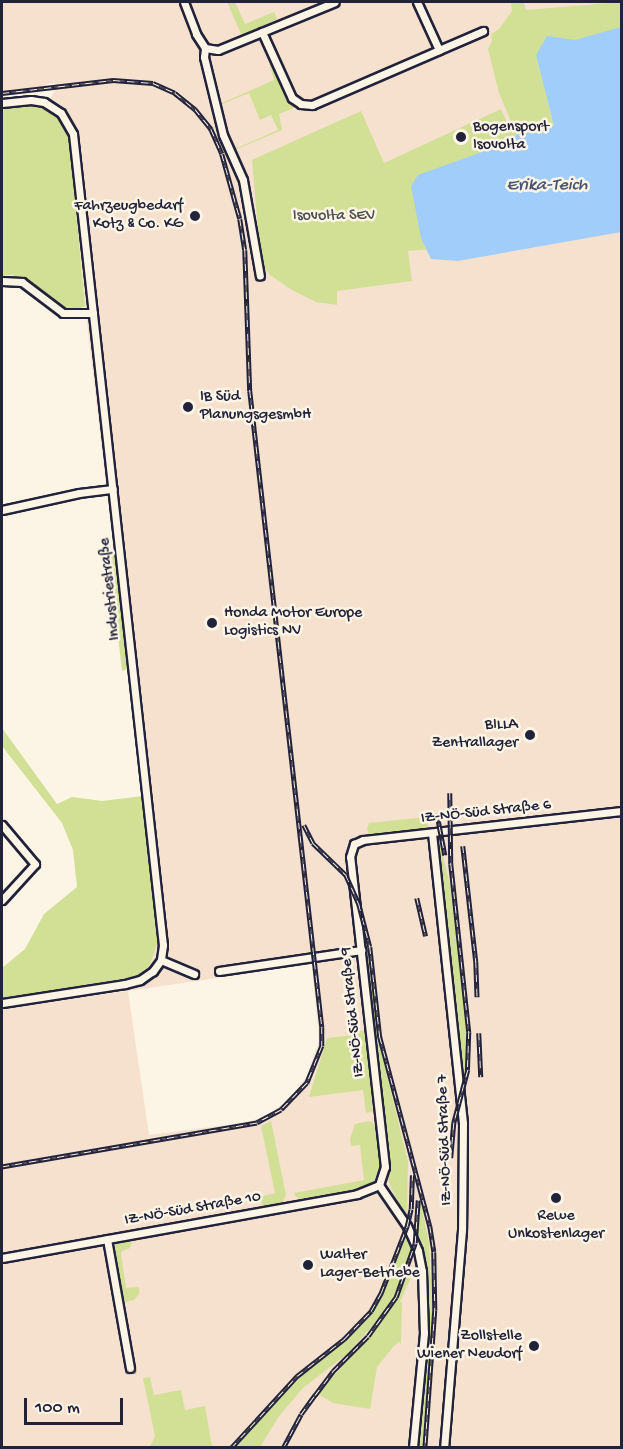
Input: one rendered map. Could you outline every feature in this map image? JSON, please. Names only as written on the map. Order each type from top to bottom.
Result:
[{"type":"street","points":[[184,2],[196,34],[205,48],[204,57],[223,135],[243,180],[260,276]]},
{"type":"street","points":[[205,48],[218,50],[334,2]]},
{"type":"street","points":[[417,2],[439,51]]},
{"type":"street","points":[[262,32],[292,98],[301,104],[312,105],[483,31]]},
{"type":"street","name":"Industriestraße","points":[[2,103],[31,100],[44,102],[61,113],[69,123],[73,134],[158,886],[164,945],[160,960]]},
{"type":"street","points":[[2,281],[22,282],[63,313],[93,313]]},
{"type":"street","points":[[2,510],[79,493],[113,489]]},
{"type":"street","name":"IZ-NÖ-Süd Straße 6","points":[[354,844],[360,841],[621,811]]},
{"type":"street","points":[[2,825],[35,864],[2,900]]},
{"type":"street","name":"IZ-NÖ-Süd Straße 7","points":[[432,833],[463,1123],[462,1230],[444,1448]]},
{"type":"street","name":"IZ-NÖ-Süd Straße 9","points":[[354,844],[350,857],[385,1167],[379,1185]]},
{"type":"street","points":[[219,971],[361,950]]},
{"type":"street","points":[[2,1003],[140,980],[153,971],[160,960],[194,974]]},
{"type":"street","points":[[379,1185],[407,1226],[418,1251],[422,1271],[424,1332],[413,1448]]},
{"type":"street","name":"IZ-NÖ-Süd Straße 10","points":[[2,1258],[357,1194],[379,1185]]},
{"type":"street","points":[[107,1239],[130,1368]]},
{"type":"shaded area","points":[[2,2],[621,2],[621,1447],[2,1447],[2,1009],[127,991],[125,980],[135,977],[155,902],[85,306],[69,136],[46,107],[55,90],[55,83],[47,84],[45,90],[2,95]],"holes":[[[312,964],[319,1041],[307,1076],[291,1097],[271,1113],[249,1122],[149,1135],[128,991]]]},
{"type":"green space","points":[[227,2],[235,2],[245,24],[274,12],[277,19],[242,36]]},
{"type":"green space","name":"Isovolta SEV","points":[[511,2],[524,2],[526,10],[621,2],[621,27],[536,55],[554,126],[535,124],[496,147],[455,162],[480,245],[408,251],[412,281],[337,291],[337,305],[316,302],[270,275],[261,263],[252,160],[361,111],[384,163],[501,109],[507,122],[510,119],[499,93],[488,49],[492,41],[491,34],[499,29],[512,11]]},
{"type":"green space","points":[[268,59],[271,60],[291,102],[298,107],[313,108],[314,111],[294,108],[279,114],[282,130],[232,151],[233,144],[237,148],[278,130],[271,115],[260,120],[249,93],[220,105],[222,110],[219,109],[218,100],[220,104],[274,80]]},
{"type":"green space","points":[[28,104],[51,109],[64,124],[69,136],[85,306],[77,311],[60,307],[25,279],[12,275],[2,276],[2,108]]},
{"type":"green space","points":[[116,555],[128,669],[122,671],[109,557]]},
{"type":"green space","points":[[2,728],[57,804],[72,797],[102,801],[143,796],[158,941],[150,965],[135,977],[2,998],[2,968],[25,949],[44,914],[77,887],[73,850],[62,823],[2,746]]},
{"type":"green space","points":[[427,817],[428,828],[369,834],[367,829],[369,823]]},
{"type":"green space","points":[[437,844],[441,848],[450,885],[464,1001],[467,1051],[464,1075]]},
{"type":"green space","points":[[355,850],[378,1038],[408,1162],[407,1218],[388,1178],[389,1165],[354,862]]},
{"type":"green space","points":[[354,1031],[366,1032],[373,1111],[366,1113],[363,1090],[309,1097],[327,1038],[354,1035]]},
{"type":"green space","points":[[271,1121],[286,1195],[282,1203],[263,1206],[259,1197],[275,1193],[261,1126]]},
{"type":"green space","points":[[370,1121],[377,1126],[381,1163],[374,1181],[362,1188],[300,1199],[295,1196],[294,1193],[364,1180],[360,1145],[351,1146],[350,1139],[355,1124]]},
{"type":"green space","points":[[420,1199],[429,1243],[433,1323],[422,1447],[417,1448],[429,1320],[424,1261],[417,1239]]},
{"type":"green space","points":[[406,1233],[412,1248],[407,1264],[394,1296],[377,1321],[347,1354],[303,1388],[279,1416],[260,1447],[235,1447],[302,1375],[362,1325],[382,1294]]},
{"type":"green space","points":[[125,1240],[132,1243],[130,1248],[122,1251],[121,1254],[126,1288],[139,1287],[139,1294],[134,1300],[126,1302],[122,1298],[113,1252],[114,1243]]},
{"type":"green space","points":[[407,1275],[411,1277],[400,1302],[402,1302],[401,1344],[399,1342],[394,1346],[377,1367],[370,1409],[333,1403],[318,1394],[384,1319]]},
{"type":"green space","points":[[150,1377],[154,1395],[181,1390],[185,1410],[205,1406],[212,1447],[150,1447],[155,1436],[143,1378]]},
{"type":"water","name":"Erika-Teich","points":[[621,27],[621,232],[458,261],[431,259],[421,238],[411,186],[418,175],[496,147],[535,124],[554,126],[536,55],[547,36],[575,40]]},
{"type":"railway","points":[[2,93],[113,80],[153,83],[175,93],[195,109],[211,129],[222,154],[240,219],[245,250],[250,391],[322,1027],[322,1046],[307,1083],[281,1110],[257,1123],[2,1167]]},
{"type":"railway","points":[[450,793],[451,864],[469,1032],[468,1070],[454,1123],[451,1158]]},
{"type":"railway","points":[[437,813],[445,855]]},
{"type":"railway","points":[[304,825],[313,843],[346,875],[359,904],[370,947],[380,1037],[430,1226],[434,1252],[435,1310],[425,1448]]},
{"type":"railway","points":[[463,846],[476,961],[477,997]]},
{"type":"railway","points":[[417,898],[426,936]]},
{"type":"railway","points":[[479,1033],[481,1077]]},
{"type":"railway","points":[[231,1448],[297,1376],[344,1339],[371,1311],[381,1293],[407,1226],[411,1209],[412,1175]]},
{"type":"railway","points":[[283,1448],[301,1414],[315,1395],[333,1371],[368,1336],[396,1297],[415,1243],[418,1200]]},
{"type":"place","name":"Bogensport Isovolta","points":[[461,137]]},
{"type":"place","name":"Fahrzeugbedarf Kotz & Co. KG","points":[[195,216]]},
{"type":"place","name":"IB Süd PlanungsgesmbH","points":[[188,407]]},
{"type":"place","name":"Honda Motor Europe Logistics NV","points":[[212,623]]},
{"type":"place","name":"BILLA Zentrallager","points":[[530,735]]},
{"type":"place","name":"Rewe Unkostenlager","points":[[556,1198]]},
{"type":"place","name":"Walter Lager-Betriebe","points":[[308,1265]]},
{"type":"place","name":"Zollstelle Wiener Neudorf","points":[[534,1346]]}]
